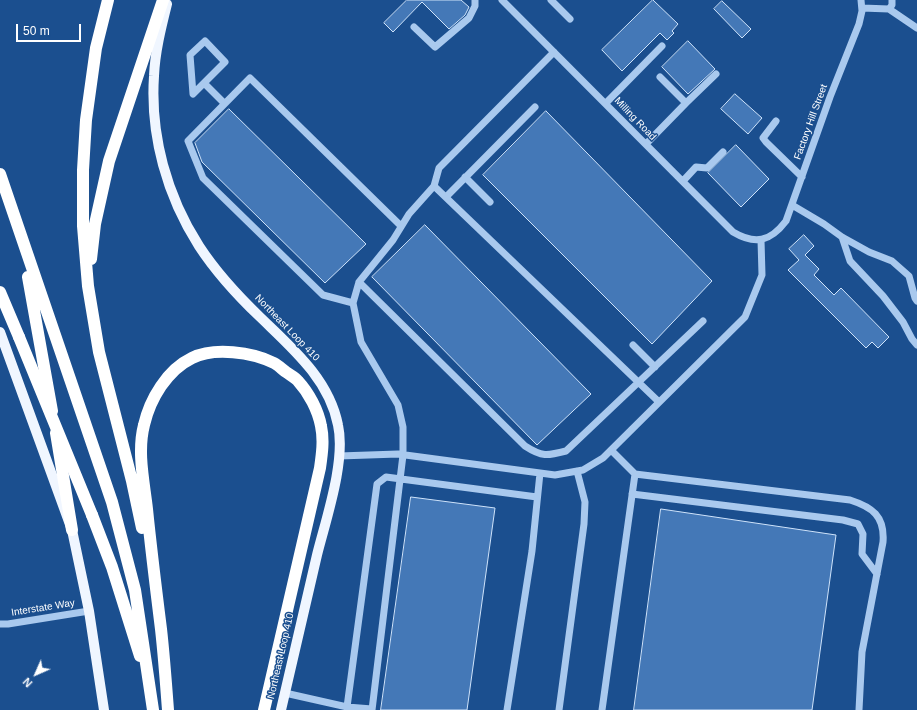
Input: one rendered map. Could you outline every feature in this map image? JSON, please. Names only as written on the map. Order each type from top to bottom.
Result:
[{"type":"highway","points":[[108,0],[96,48],[86,120],[83,170],[83,219],[88,286],[99,352],[132,481],[153,572]]},
{"type":"highway","points":[[88,286],[95,224],[109,161],[163,0]]},
{"type":"highway","points":[[0,174],[112,502],[135,590],[153,710]]},
{"type":"highway","points":[[20,233],[72,530]]},
{"type":"highway","points":[[0,292],[112,567],[151,693]]},
{"type":"highway","points":[[168,710],[161,629],[153,572],[141,447],[144,425],[158,389],[174,371],[192,358],[211,352],[234,352],[274,363],[297,380],[309,396],[321,427],[323,447],[320,468],[264,710]]},
{"type":"main road","name":"Northeast Loop 410","points":[[168,0],[159,37],[154,76],[154,119],[159,152],[169,183],[183,218],[196,241],[220,274],[308,366],[323,386],[333,406],[338,426],[340,448],[336,476],[302,615],[281,710]]},
{"type":"main road","points":[[0,332],[72,530],[88,611],[104,710]]},
{"type":"street","points":[[414,27],[435,47],[469,18],[475,6],[475,0]]},
{"type":"street","name":"Milling Road","points":[[502,0],[733,232],[750,240],[760,240]]},
{"type":"street","points":[[551,0],[570,19]]},
{"type":"street","name":"Factory Hill Street","points":[[760,240],[772,236],[786,221],[830,97],[859,24],[862,8],[861,0]]},
{"type":"street","points":[[889,9],[892,5],[892,0]]},
{"type":"street","points":[[862,8],[889,9],[917,28]]},
{"type":"street","points":[[204,41],[225,62],[204,83],[193,94],[190,55],[204,41]]},
{"type":"street","points":[[606,103],[662,46]]},
{"type":"street","points":[[285,693],[347,708],[372,710],[403,455],[403,427],[398,405],[361,342],[353,303],[359,282],[393,240],[409,214],[434,186],[439,168],[554,52]]},
{"type":"street","points":[[646,144],[686,102],[716,74]]},
{"type":"street","points":[[660,77],[686,102]]},
{"type":"street","points":[[353,303],[323,295],[203,178],[188,141],[250,78],[401,226]]},
{"type":"street","points":[[204,83],[224,103]]},
{"type":"street","points":[[446,197],[535,107]]},
{"type":"street","points":[[776,121],[763,138],[802,176]]},
{"type":"street","points":[[683,181],[696,167],[707,168],[723,152]]},
{"type":"street","points":[[465,177],[490,202]]},
{"type":"street","points":[[434,186],[659,402]]},
{"type":"street","points":[[792,205],[824,224],[842,237],[869,252],[892,261],[909,276],[917,301]]},
{"type":"street","points":[[842,237],[850,261],[883,296],[903,322],[912,340],[917,345]]},
{"type":"street","points":[[339,456],[403,455],[555,476],[583,470],[603,458],[745,317],[762,275],[760,240]]},
{"type":"street","points":[[359,282],[525,446],[536,454],[549,456],[566,451],[703,321]]},
{"type":"street","points":[[633,345],[655,366]]},
{"type":"street","points":[[611,450],[635,474],[850,500],[866,505],[878,516],[884,531],[862,652],[859,710]]},
{"type":"street","points":[[559,710],[584,524],[584,502],[577,471]]},
{"type":"street","points":[[508,710],[532,551],[540,473]]},
{"type":"street","points":[[602,710],[635,474]]},
{"type":"street","points":[[347,708],[377,484],[386,477],[400,478],[537,497]]},
{"type":"street","points":[[632,494],[843,520],[858,524],[863,534],[862,554],[877,574]]},
{"type":"street","name":"Interstate Way","points":[[0,624],[88,611]]},
{"type":"building","points":[[407,0],[461,0],[469,7],[465,15],[449,29],[422,2],[393,32],[384,23]]},
{"type":"building","points":[[653,0],[678,24],[672,31],[674,33],[667,40],[660,33],[622,71],[602,50]]},
{"type":"building","points":[[722,1],[751,29],[742,38],[714,9]]},
{"type":"building","points":[[688,41],[715,69],[688,94],[662,67]]},
{"type":"building","points":[[735,94],[762,118],[748,134],[721,109]]},
{"type":"building","points":[[229,109],[366,244],[325,283],[202,162],[195,143]]},
{"type":"building","points":[[546,111],[712,281],[652,344],[483,175]]},
{"type":"building","points":[[736,145],[769,179],[741,207],[708,173]]},
{"type":"building","points":[[425,225],[591,394],[537,445],[372,277]]},
{"type":"building","points":[[804,235],[814,246],[805,255],[819,269],[814,275],[834,295],[841,288],[889,337],[878,348],[872,342],[866,348],[788,270],[799,260],[789,249]]},
{"type":"building","points":[[411,497],[495,508],[467,710],[381,710]]},
{"type":"building","points":[[661,509],[836,535],[812,710],[634,710]]}]
